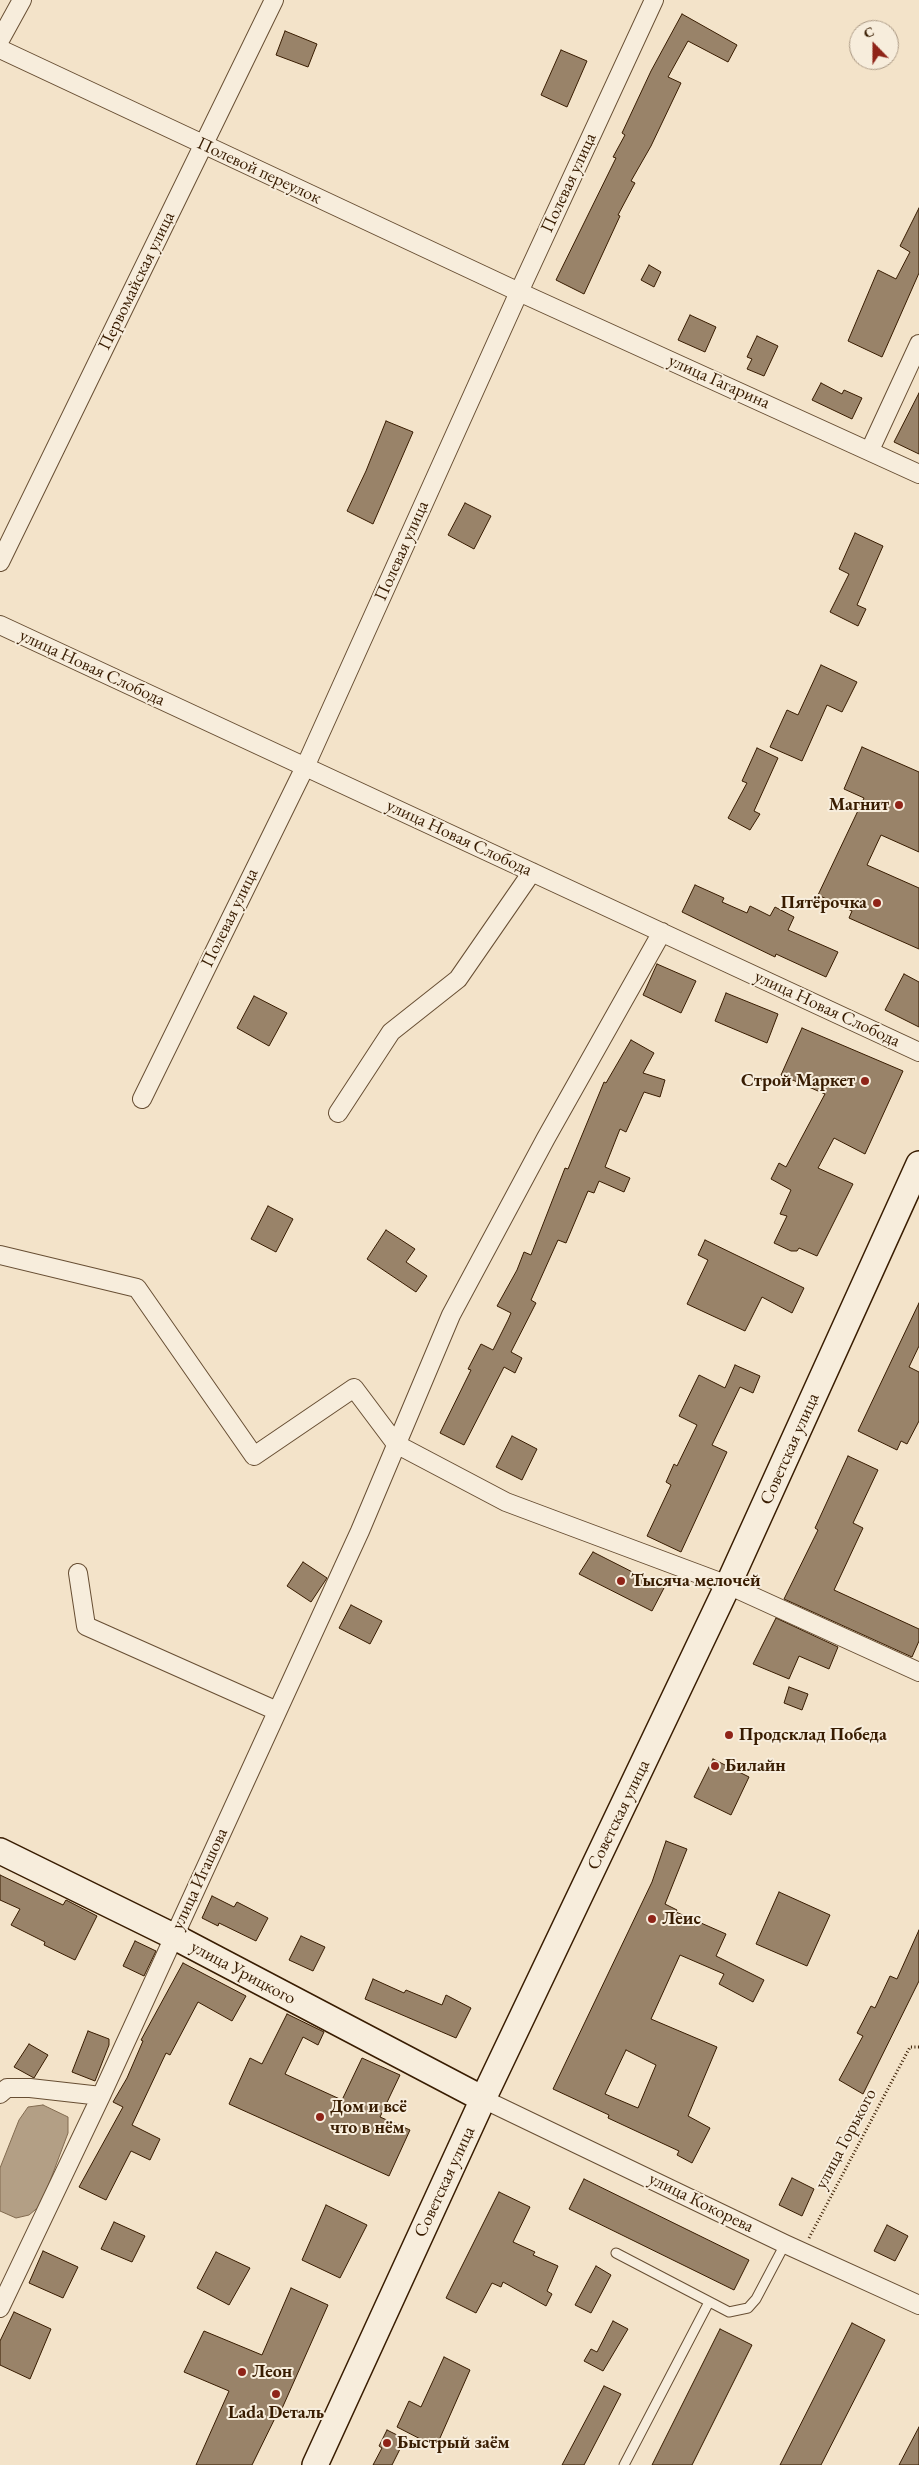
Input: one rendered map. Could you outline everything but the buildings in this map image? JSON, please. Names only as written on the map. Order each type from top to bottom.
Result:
[{"type":"main road","name":"Советская улица","points":[[315,2465],[483,2099],[728,1586],[919,1164]]},
{"type":"main road","name":"улица Урицкого","points":[[0,1851],[173,1936],[483,2099]]},
{"type":"street","points":[[0,40],[22,0]]},
{"type":"street","name":"Первомайская улица","points":[[0,562],[274,0]]},
{"type":"street","name":"Полевая улица","points":[[142,1099],[305,767],[519,292],[654,0]]},
{"type":"street","name":"Полевой переулок","points":[[0,49],[519,292]]},
{"type":"street","name":"улица Гагарина","points":[[519,292],[870,450],[919,474]]},
{"type":"street","points":[[870,450],[919,344]]},
{"type":"street","name":"улица Новая Слобода","points":[[0,625],[919,1052]]},
{"type":"street","points":[[338,1113],[391,1032],[458,979],[532,872]]},
{"type":"street","name":"улица Игашова","points":[[0,2308],[6,2279],[102,2096],[173,1936],[360,1531],[451,1315],[550,1130],[662,932]]},
{"type":"street","points":[[0,1255],[137,1288],[254,1456],[354,1388],[396,1444],[506,1502],[728,1586],[919,1672]]},
{"type":"street","points":[[78,1573],[86,1626],[277,1711]]},
{"type":"street","points":[[0,2094],[7,2088],[30,2088],[102,2096]]},
{"type":"street","name":"улица Кокорева","points":[[483,2099],[785,2244],[919,2305]]},
{"type":"lane","points":[[616,2253],[729,2312],[748,2308],[756,2299],[785,2244]]},
{"type":"lane","points":[[624,2465],[709,2302]]},
{"type":"path","name":"улица Горького","points":[[802,2252],[910,2047],[919,2046]]},
{"type":"shaded area","points":[[43,2105],[68,2117],[68,2133],[41,2205],[29,2215],[16,2218],[0,2211],[0,2168],[19,2120],[28,2107]]},
{"type":"place","name":"Магнит","points":[[899,805]]},
{"type":"place","name":"Пятёрочка","points":[[877,903]]},
{"type":"place","name":"Строй Маркет","points":[[865,1081]]},
{"type":"place","name":"Тысяча мелочей","points":[[621,1581]]},
{"type":"place","name":"Продсклад Победа","points":[[729,1735]]},
{"type":"place","name":"Билайн","points":[[715,1766]]},
{"type":"place","name":"Леис","points":[[652,1919]]},
{"type":"place","name":"Дом и всё что в нём","points":[[320,2117]]},
{"type":"place","name":"Леон","points":[[242,2372]]},
{"type":"place","name":"Lada Dеталь","points":[[276,2394]]},
{"type":"place","name":"Быстрый заём","points":[[387,2443]]}]
